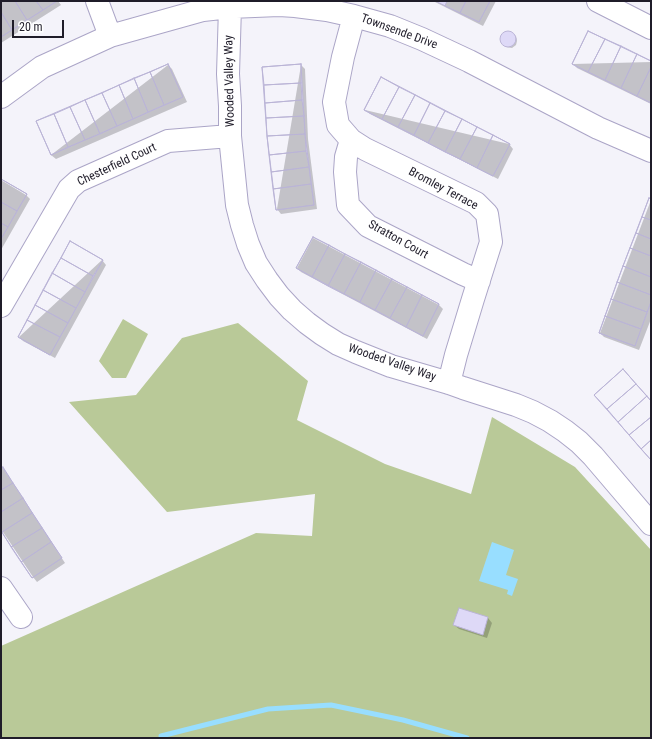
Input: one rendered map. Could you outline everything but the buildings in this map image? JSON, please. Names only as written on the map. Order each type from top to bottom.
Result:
[{"type":"street","points":[[97,1],[110,36]]},
{"type":"street","points":[[598,1],[651,28]]},
{"type":"street","name":"Townsende Drive","points":[[1,96],[42,67],[110,36],[228,4],[279,5],[327,10],[390,26],[438,46],[598,128],[651,151]]},
{"type":"street","name":"Wooded Valley Way","points":[[228,4],[230,136],[237,205],[248,244],[256,263],[279,296],[307,323],[338,344],[391,366],[450,383],[516,405],[550,421],[579,442],[593,456],[651,524]]},
{"type":"street","points":[[351,140],[338,125],[334,102],[342,57],[354,16]]},
{"type":"street","name":"Chesterfield Court","points":[[1,306],[69,188],[78,180],[168,141],[230,136]]},
{"type":"street","name":"Bromley Terrace","points":[[351,140],[476,204],[487,214],[491,242],[458,348],[450,383]]},
{"type":"street","name":"Stratton Court","points":[[351,140],[346,157],[345,172],[348,205],[368,226],[479,281]]},
{"type":"street","points":[[1,588],[21,617]]},
{"type":"green space","points":[[123,319],[148,334],[126,378],[112,378],[99,361]]},
{"type":"green space","points":[[238,323],[308,381],[297,420],[385,464],[471,494],[492,417],[575,467],[651,550],[651,738],[1,738],[1,646],[256,533],[312,536],[315,494],[167,512],[69,402],[136,395],[182,338]]},
{"type":"water","points":[[492,542],[514,550],[506,575],[518,579],[512,596],[507,594],[508,590],[479,581]]},
{"type":"waterway","points":[[161,736],[268,709],[331,705],[403,720],[467,738]]}]
